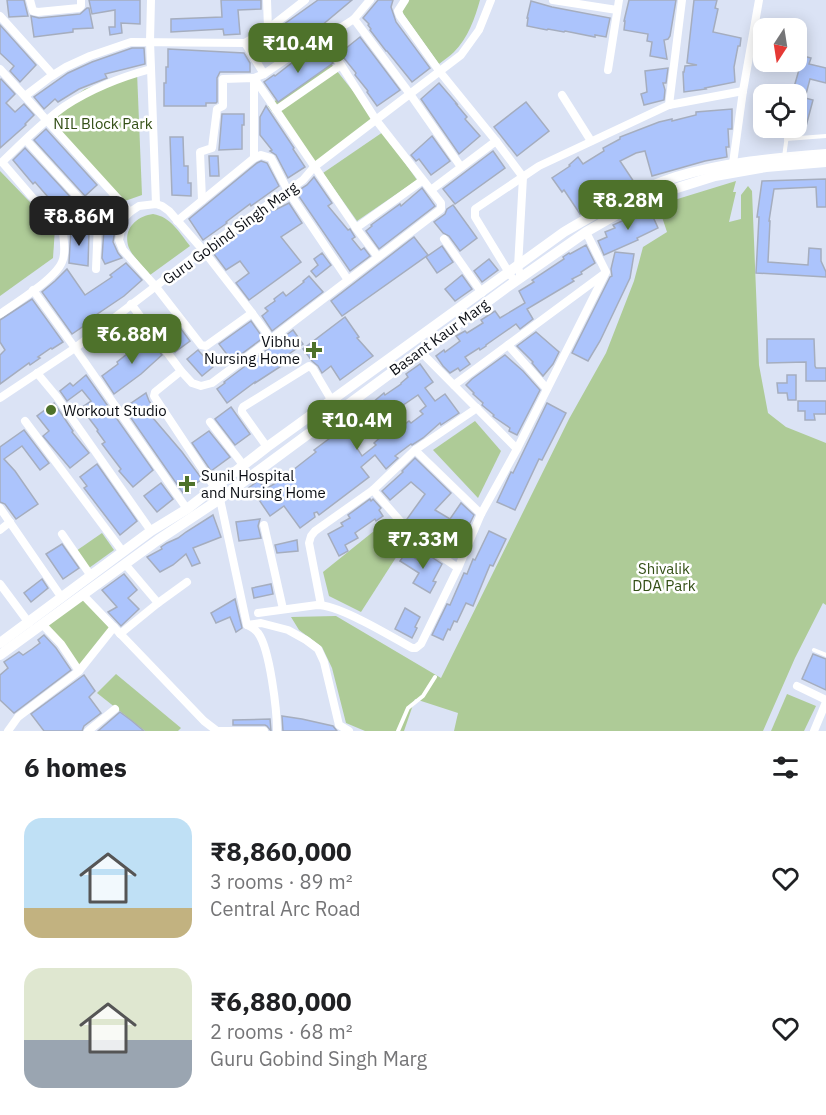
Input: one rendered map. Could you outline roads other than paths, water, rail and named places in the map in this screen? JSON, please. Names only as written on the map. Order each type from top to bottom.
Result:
[{"type":"main road","name":"Basant Kaur Marg","points":[[0,655],[218,494],[420,351],[516,275],[564,232],[612,204],[676,177],[733,163],[826,154]]},
{"type":"main road","name":"Basant Kaur Marg","points":[[0,643],[151,531],[187,509],[218,494],[244,466],[267,447],[482,293],[586,232],[626,209],[677,188],[715,176],[766,167],[826,162]]},
{"type":"street","points":[[30,0],[31,8],[38,12],[79,8],[81,0]]},
{"type":"street","points":[[151,0],[150,41],[156,204]]},
{"type":"street","points":[[267,0],[268,29]]},
{"type":"street","points":[[25,96],[53,75],[90,56],[123,44],[139,41],[245,43],[268,29],[305,0]]},
{"type":"street","points":[[202,200],[200,152],[213,148],[217,109],[223,106],[223,79],[254,78],[264,74],[317,38],[323,39],[354,19],[370,0]]},
{"type":"street","points":[[405,0],[398,13],[440,72],[523,177],[516,275]]},
{"type":"street","name":"Guru Gobind Singh Marg","points":[[0,398],[75,348],[203,250],[303,180],[314,167],[461,55],[479,30],[491,0]]},
{"type":"street","points":[[553,0],[617,10]]},
{"type":"street","points":[[608,70],[619,0]]},
{"type":"street","points":[[669,105],[682,0]]},
{"type":"street","points":[[733,163],[759,0]]},
{"type":"street","points":[[0,16],[53,75]]},
{"type":"street","points":[[354,19],[461,167]]},
{"type":"street","points":[[131,304],[181,371],[194,384],[206,385],[217,380],[441,209],[441,203],[376,120],[323,39]]},
{"type":"street","points":[[245,43],[264,74]]},
{"type":"street","points":[[276,110],[341,65]]},
{"type":"street","points":[[0,69],[130,212]]},
{"type":"street","points":[[0,314],[57,271],[63,260],[63,234],[1,163],[47,120],[66,106],[93,90],[151,69]]},
{"type":"street","points":[[254,78],[378,257]]},
{"type":"street","points":[[254,78],[254,158]]},
{"type":"street","points":[[516,275],[475,217],[475,209],[539,166],[669,105],[743,91]]},
{"type":"street","points":[[562,95],[591,141]]},
{"type":"street","points":[[26,140],[97,218],[96,269]]},
{"type":"street","points":[[431,190],[496,141]]},
{"type":"street","points":[[177,220],[254,158],[261,155],[271,158],[288,191],[348,280]]},
{"type":"street","points":[[356,228],[423,180]]},
{"type":"street","points":[[252,313],[208,345],[202,346],[156,287],[123,250],[119,240],[123,219],[139,206],[156,204],[162,206],[203,250],[252,313],[271,339]]},
{"type":"street","points":[[586,232],[606,273]]},
{"type":"street","points":[[444,239],[482,293]]},
{"type":"street","points":[[454,385],[606,273]]},
{"type":"street","points":[[258,613],[321,605],[363,621],[412,648],[421,644],[481,514],[517,449],[606,273]]},
{"type":"street","points":[[33,290],[187,509]]},
{"type":"street","points":[[508,345],[547,389]]},
{"type":"street","points":[[420,351],[517,449]]},
{"type":"street","points":[[267,447],[242,412],[243,407],[309,366],[332,401]]},
{"type":"street","points":[[181,371],[154,392],[153,396],[218,494],[247,625],[258,633],[264,645],[274,697],[277,731]]},
{"type":"street","points":[[37,373],[57,397],[151,531]]},
{"type":"street","points":[[321,605],[309,543],[311,536],[373,490],[415,450],[477,408]]},
{"type":"street","points":[[25,421],[123,552]]},
{"type":"street","points":[[210,422],[244,466]]},
{"type":"street","points":[[415,450],[481,514]]},
{"type":"street","points":[[373,490],[415,538],[458,568]]},
{"type":"street","points":[[0,508],[62,598]]},
{"type":"street","points":[[0,530],[10,522]]},
{"type":"street","points":[[264,525],[283,609]]},
{"type":"street","points":[[62,534],[91,576]]},
{"type":"street","points":[[125,564],[158,603]]},
{"type":"street","points":[[120,634],[187,582]]},
{"type":"street","points":[[0,584],[29,622]]},
{"type":"street","points":[[83,595],[206,728],[217,731],[264,731]]},
{"type":"street","points":[[247,625],[261,623],[288,630],[318,649],[324,662],[339,725],[349,731]]},
{"type":"street","points":[[42,624],[61,644],[80,670]]},
{"type":"street","points":[[8,731],[18,717],[80,670],[114,627]]},
{"type":"street","points":[[797,686],[826,701],[813,731]]},
{"type":"street","points":[[88,731],[115,709]]},
{"type":"lane","points":[[784,158],[786,139],[826,136]]},
{"type":"lane","points":[[814,650],[826,655]]},
{"type":"lane","points":[[398,731],[408,708],[423,696],[435,677]]},
{"type":"place","name":"Vibhu Nursing Home","points":[[314,350]]},
{"type":"place","name":"Workout Studio","points":[[51,410]]},
{"type":"place","name":"Sunil Hospital and Nursing Home","points":[[187,484]]},
{"type":"park label","name":"NIL Block Park","points":[[103,123]]},
{"type":"park label","name":"Shivalik DDA Park","points":[[664,576]]}]
